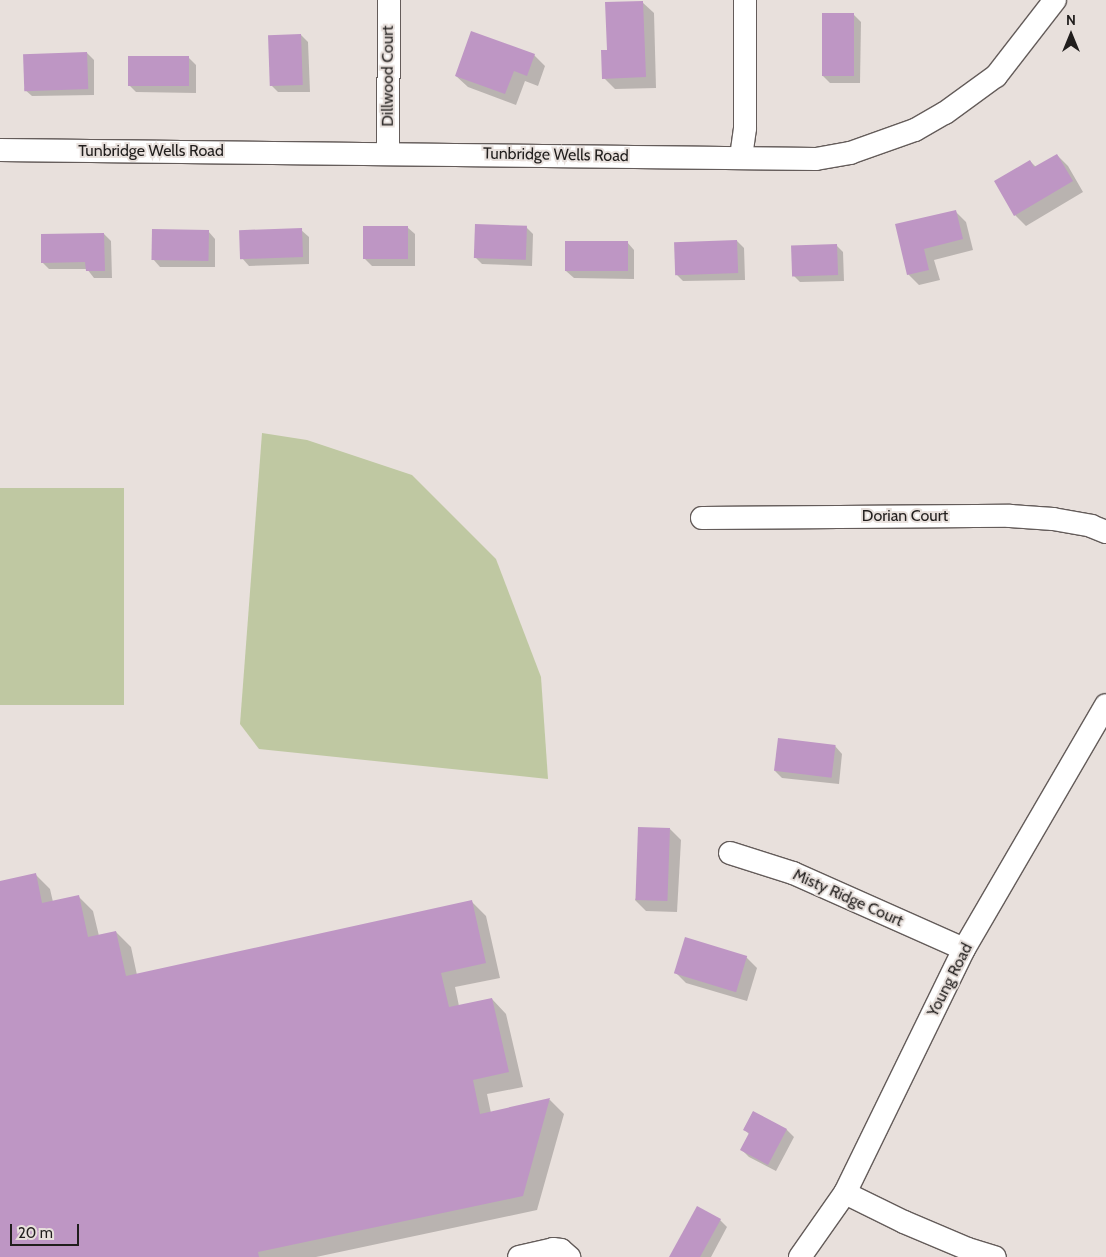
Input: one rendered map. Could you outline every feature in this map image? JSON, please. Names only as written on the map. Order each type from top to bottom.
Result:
[{"type":"street","name":"Dillwood Court","points":[[388,0],[388,152]]},
{"type":"street","points":[[741,158],[745,128],[745,0]]},
{"type":"street","name":"Tunbridge Wells Road","points":[[0,150],[388,152],[816,159],[850,153],[915,130],[945,114],[996,76],[1055,0]]},
{"type":"street","name":"Dorian Court","points":[[702,518],[1010,516],[1053,519],[1091,526],[1106,532]]},
{"type":"street","name":"Young Road","points":[[800,1257],[845,1193],[964,949],[1106,705]]},
{"type":"street","name":"Misty Ridge Court","points":[[730,853],[792,873],[964,949]]},
{"type":"street","points":[[845,1193],[904,1222],[968,1249],[995,1257]]},
{"type":"street","points":[[519,1257],[552,1249],[561,1250],[568,1257]]},
{"type":"green space","points":[[262,433],[307,440],[412,475],[496,559],[541,677],[548,779],[259,749],[240,724]]},
{"type":"green space","points":[[0,488],[124,488],[124,705],[0,705]]},
{"type":"building","points":[[643,1],[646,77],[602,79],[601,50],[607,50],[605,2]]},
{"type":"building","points":[[822,13],[854,13],[854,76],[822,76]]},
{"type":"building","points":[[471,31],[535,54],[527,76],[514,71],[505,94],[455,76]]},
{"type":"building","points":[[301,34],[303,85],[270,86],[268,35]]},
{"type":"building","points":[[87,52],[88,89],[24,91],[23,54]]},
{"type":"building","points":[[128,56],[189,56],[189,86],[128,86]]},
{"type":"building","points":[[1057,154],[1073,181],[1014,216],[994,181],[1030,160],[1034,167]]},
{"type":"building","points":[[956,210],[963,239],[924,249],[929,270],[907,275],[895,224]]},
{"type":"building","points":[[475,224],[527,226],[526,260],[474,258]]},
{"type":"building","points":[[363,226],[408,226],[408,259],[363,259]]},
{"type":"building","points":[[302,228],[303,257],[240,259],[239,230]]},
{"type":"building","points":[[152,229],[209,230],[208,261],[151,260]]},
{"type":"building","points":[[104,233],[105,271],[86,271],[85,262],[41,263],[41,234]]},
{"type":"building","points":[[737,240],[738,273],[675,275],[674,242]]},
{"type":"building","points":[[565,241],[628,241],[628,271],[565,271]]},
{"type":"building","points":[[837,244],[838,275],[792,277],[791,246]]},
{"type":"building","points":[[778,738],[836,745],[832,778],[774,771]]},
{"type":"building","points":[[638,827],[670,828],[667,901],[635,900]]},
{"type":"building","points":[[36,873],[42,903],[79,895],[88,937],[116,931],[126,976],[472,900],[486,963],[441,973],[449,1007],[492,998],[509,1072],[473,1080],[480,1114],[550,1098],[523,1196],[258,1252],[259,1257],[0,1257],[0,881]]},
{"type":"building","points":[[685,937],[747,956],[736,992],[674,973]]},
{"type":"building","points":[[753,1111],[787,1129],[768,1165],[740,1150],[749,1133],[743,1130]]},
{"type":"building","points":[[697,1206],[721,1219],[700,1257],[669,1257]]}]
